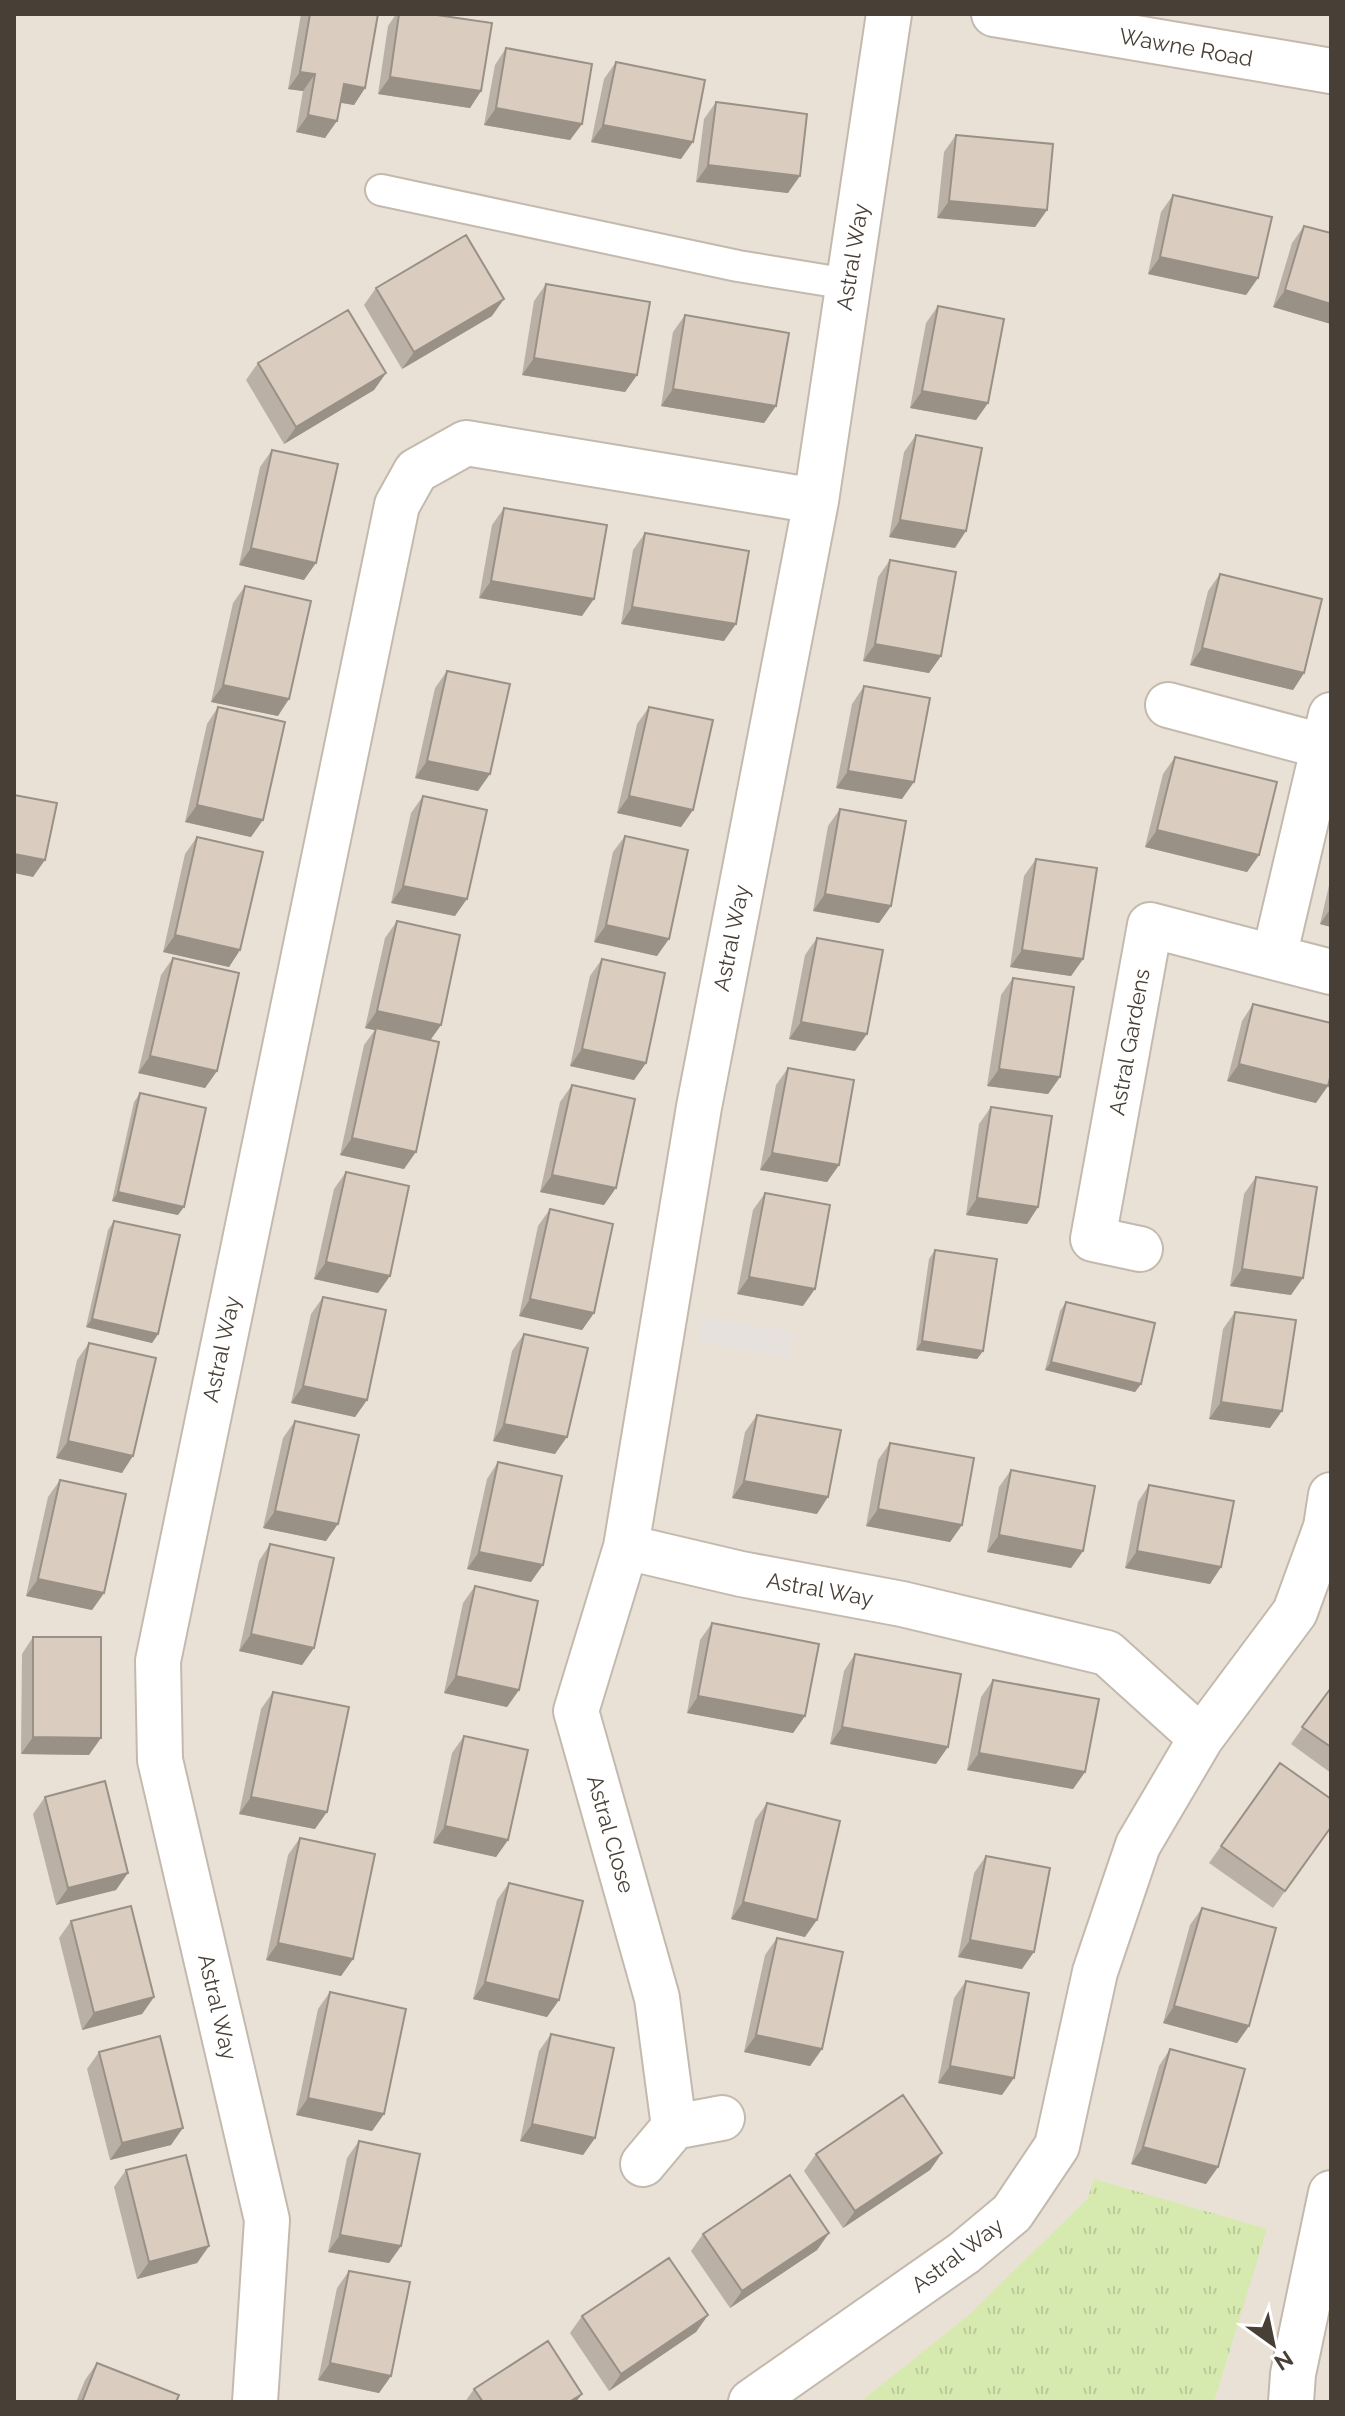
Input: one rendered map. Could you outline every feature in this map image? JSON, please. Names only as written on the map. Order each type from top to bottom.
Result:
[{"type":"street","name":"Astral Way","points":[[751,2402],[964,2253],[1012,2213],[1057,2146],[1095,1972],[1138,1845],[1201,1738],[1107,1653],[902,1604],[741,1574],[626,1547],[699,1107],[816,501],[889,14]]},
{"type":"street","name":"Wawne Road","points":[[994,14],[1099,23],[1331,71]]},
{"type":"street","name":"Astral Way","points":[[255,2402],[267,2220],[160,1760],[158,1661],[397,505],[416,471],[466,443],[816,501]]},
{"type":"street","points":[[1168,705],[1326,731],[1274,957]]},
{"type":"street","name":"Astral Gardens","points":[[1140,1249],[1093,1239],[1150,925],[1331,972]]},
{"type":"street","points":[[1201,1738],[1295,1612],[1326,1527],[1331,1495]]},
{"type":"street","name":"Astral Close","points":[[626,1547],[576,1711],[657,1998],[674,2127]]},
{"type":"street","points":[[643,2164],[674,2127],[722,2118]]},
{"type":"street","points":[[1291,2402],[1293,2374],[1331,2193]]},
{"type":"lane","points":[[381,190],[738,266],[848,284]]},
{"type":"shaded area","points":[[14,14],[1331,14],[1331,2402],[14,2402]]},
{"type":"shaded area","points":[[701,1316],[794,1332],[789,1358],[697,1342]]},
{"type":"green space","points":[[1094,2179],[1267,2229],[1214,2402],[860,2402],[970,2314],[1088,2198]]},
{"type":"building","points":[[310,14],[378,14],[365,88],[344,84],[337,121],[308,115],[315,74],[300,72]]},
{"type":"building","points":[[399,14],[430,14],[492,23],[481,91],[390,77]]},
{"type":"building","points":[[506,48],[592,64],[582,124],[496,108]]},
{"type":"building","points":[[616,62],[705,80],[693,142],[603,125]]},
{"type":"building","points":[[716,102],[807,114],[800,176],[708,165]]},
{"type":"building","points":[[956,135],[1053,144],[1047,210],[949,201]]},
{"type":"building","points":[[1173,195],[1272,217],[1258,278],[1160,257]]},
{"type":"building","points":[[1304,226],[1331,233],[1331,304],[1285,290]]},
{"type":"building","points":[[466,235],[504,299],[414,352],[376,288]]},
{"type":"building","points":[[546,284],[650,302],[637,375],[534,358]]},
{"type":"building","points":[[938,306],[1004,319],[988,403],[922,391]]},
{"type":"building","points":[[348,310],[386,373],[296,427],[258,363]]},
{"type":"building","points":[[685,315],[789,333],[776,406],[673,389]]},
{"type":"building","points":[[916,435],[982,448],[966,531],[900,520]]},
{"type":"building","points":[[272,450],[338,464],[316,563],[251,548]]},
{"type":"building","points":[[504,508],[607,525],[594,599],[491,581]]},
{"type":"building","points":[[645,533],[749,551],[736,624],[632,607]]},
{"type":"building","points":[[890,560],[956,572],[941,656],[875,644]]},
{"type":"building","points":[[1220,574],[1322,599],[1304,673],[1202,648]]},
{"type":"building","points":[[245,586],[311,601],[289,699],[223,685]]},
{"type":"building","points":[[447,671],[510,684],[490,774],[427,761]]},
{"type":"building","points":[[864,686],[930,698],[914,782],[848,771]]},
{"type":"building","points":[[218,707],[285,722],[263,820],[197,805]]},
{"type":"building","points":[[649,707],[713,720],[693,810],[629,796]]},
{"type":"building","points":[[1175,757],[1277,782],[1259,855],[1157,830]]},
{"type":"building","points":[[14,795],[57,803],[45,860],[14,854]]},
{"type":"building","points":[[423,796],[487,810],[467,899],[403,886]]},
{"type":"building","points":[[840,809],[906,821],[891,906],[825,894]]},
{"type":"building","points":[[625,836],[688,850],[669,939],[606,925]]},
{"type":"building","points":[[197,837],[263,852],[240,950],[175,935]]},
{"type":"building","points":[[1036,859],[1097,868],[1083,959],[1022,950]]},
{"type":"building","points":[[397,921],[460,935],[441,1025],[377,1011]]},
{"type":"building","points":[[817,938],[883,950],[867,1034],[801,1022]]},
{"type":"building","points":[[173,958],[239,973],[217,1071],[150,1056]]},
{"type":"building","points":[[602,959],[665,973],[646,1063],[582,1049]]},
{"type":"building","points":[[1013,978],[1074,987],[1060,1077],[999,1069]]},
{"type":"building","points":[[1253,1004],[1331,1023],[1331,1074],[1328,1086],[1239,1064]]},
{"type":"building","points":[[376,1028],[439,1042],[416,1152],[352,1138]]},
{"type":"building","points":[[788,1068],[854,1080],[839,1165],[772,1153]]},
{"type":"building","points":[[572,1085],[635,1099],[616,1188],[552,1175]]},
{"type":"building","points":[[140,1093],[206,1108],[184,1207],[118,1192]]},
{"type":"building","points":[[991,1107],[1052,1116],[1038,1207],[977,1198]]},
{"type":"building","points":[[346,1172],[409,1186],[390,1276],[326,1262]]},
{"type":"building","points":[[1256,1177],[1317,1187],[1303,1278],[1242,1269]]},
{"type":"building","points":[[765,1193],[830,1205],[815,1289],[749,1277]]},
{"type":"building","points":[[550,1209],[613,1224],[594,1313],[530,1299]]},
{"type":"building","points":[[114,1221],[180,1235],[158,1334],[92,1319]]},
{"type":"building","points":[[935,1250],[997,1259],[983,1351],[922,1341]]},
{"type":"building","points":[[323,1297],[386,1310],[367,1400],[303,1386]]},
{"type":"building","points":[[1066,1302],[1155,1323],[1141,1384],[1051,1362]]},
{"type":"building","points":[[1235,1312],[1296,1320],[1282,1411],[1221,1402]]},
{"type":"building","points":[[524,1334],[588,1348],[567,1437],[504,1424]]},
{"type":"building","points":[[89,1343],[156,1358],[133,1456],[68,1441]]},
{"type":"building","points":[[757,1415],[841,1430],[828,1497],[744,1481]]},
{"type":"building","points":[[295,1421],[359,1435],[338,1524],[275,1511]]},
{"type":"building","points":[[890,1443],[974,1458],[962,1525],[878,1509]]},
{"type":"building","points":[[498,1462],[562,1476],[543,1565],[479,1552]]},
{"type":"building","points":[[1011,1470],[1095,1486],[1083,1551],[999,1535]]},
{"type":"building","points":[[60,1480],[126,1494],[104,1593],[38,1579]]},
{"type":"building","points":[[1149,1485],[1234,1501],[1221,1567],[1137,1551]]},
{"type":"building","points":[[270,1544],[334,1558],[314,1648],[251,1634]]},
{"type":"building","points":[[475,1586],[538,1601],[519,1690],[456,1676]]},
{"type":"building","points":[[712,1623],[819,1644],[805,1716],[698,1696]]},
{"type":"building","points":[[33,1637],[101,1637],[101,1738],[33,1737]]},
{"type":"building","points":[[855,1654],[961,1674],[948,1747],[842,1727]]},
{"type":"building","points":[[993,1680],[1099,1699],[1085,1772],[979,1753]]},
{"type":"building","points":[[1331,1688],[1331,1747],[1302,1727]]},
{"type":"building","points":[[273,1692],[349,1707],[327,1812],[251,1797]]},
{"type":"building","points":[[464,1736],[528,1750],[508,1840],[445,1826]]},
{"type":"building","points":[[1280,1763],[1331,1799],[1331,1827],[1285,1891],[1221,1846]]},
{"type":"building","points":[[105,1781],[128,1873],[68,1888],[45,1797]]},
{"type":"building","points":[[767,1803],[840,1821],[817,1920],[743,1902]]},
{"type":"building","points":[[300,1838],[375,1854],[353,1959],[278,1943]]},
{"type":"building","points":[[986,1856],[1050,1868],[1034,1952],[970,1940]]},
{"type":"building","points":[[509,1883],[583,1901],[559,2000],[485,1982]]},
{"type":"building","points":[[131,1906],[154,1997],[94,2013],[71,1921]]},
{"type":"building","points":[[1202,1908],[1276,1928],[1249,2026],[1174,2006]]},
{"type":"building","points":[[777,1938],[843,1952],[822,2049],[756,2035]]},
{"type":"building","points":[[966,1981],[1029,1993],[1014,2078],[950,2066]]},
{"type":"building","points":[[330,1992],[406,2009],[384,2114],[308,2098]]},
{"type":"building","points":[[551,2034],[614,2048],[595,2138],[532,2124]]},
{"type":"building","points":[[160,2036],[183,2128],[122,2143],[99,2052]]},
{"type":"building","points":[[1170,2049],[1245,2069],[1218,2167],[1143,2147]]},
{"type":"building","points":[[903,2095],[942,2153],[855,2211],[816,2154]]},
{"type":"building","points":[[359,2141],[420,2154],[401,2246],[340,2235]]},
{"type":"building","points":[[186,2155],[209,2246],[149,2262],[126,2170]]},
{"type":"building","points":[[790,2175],[829,2233],[742,2291],[703,2234]]},
{"type":"building","points":[[669,2258],[708,2315],[621,2374],[582,2316]]},
{"type":"building","points":[[349,2271],[410,2282],[391,2376],[330,2363]]},
{"type":"building","points":[[548,2341],[582,2394],[569,2402],[483,2402],[474,2389]]},
{"type":"building","points":[[97,2363],[179,2395],[176,2402],[82,2402]]}]
